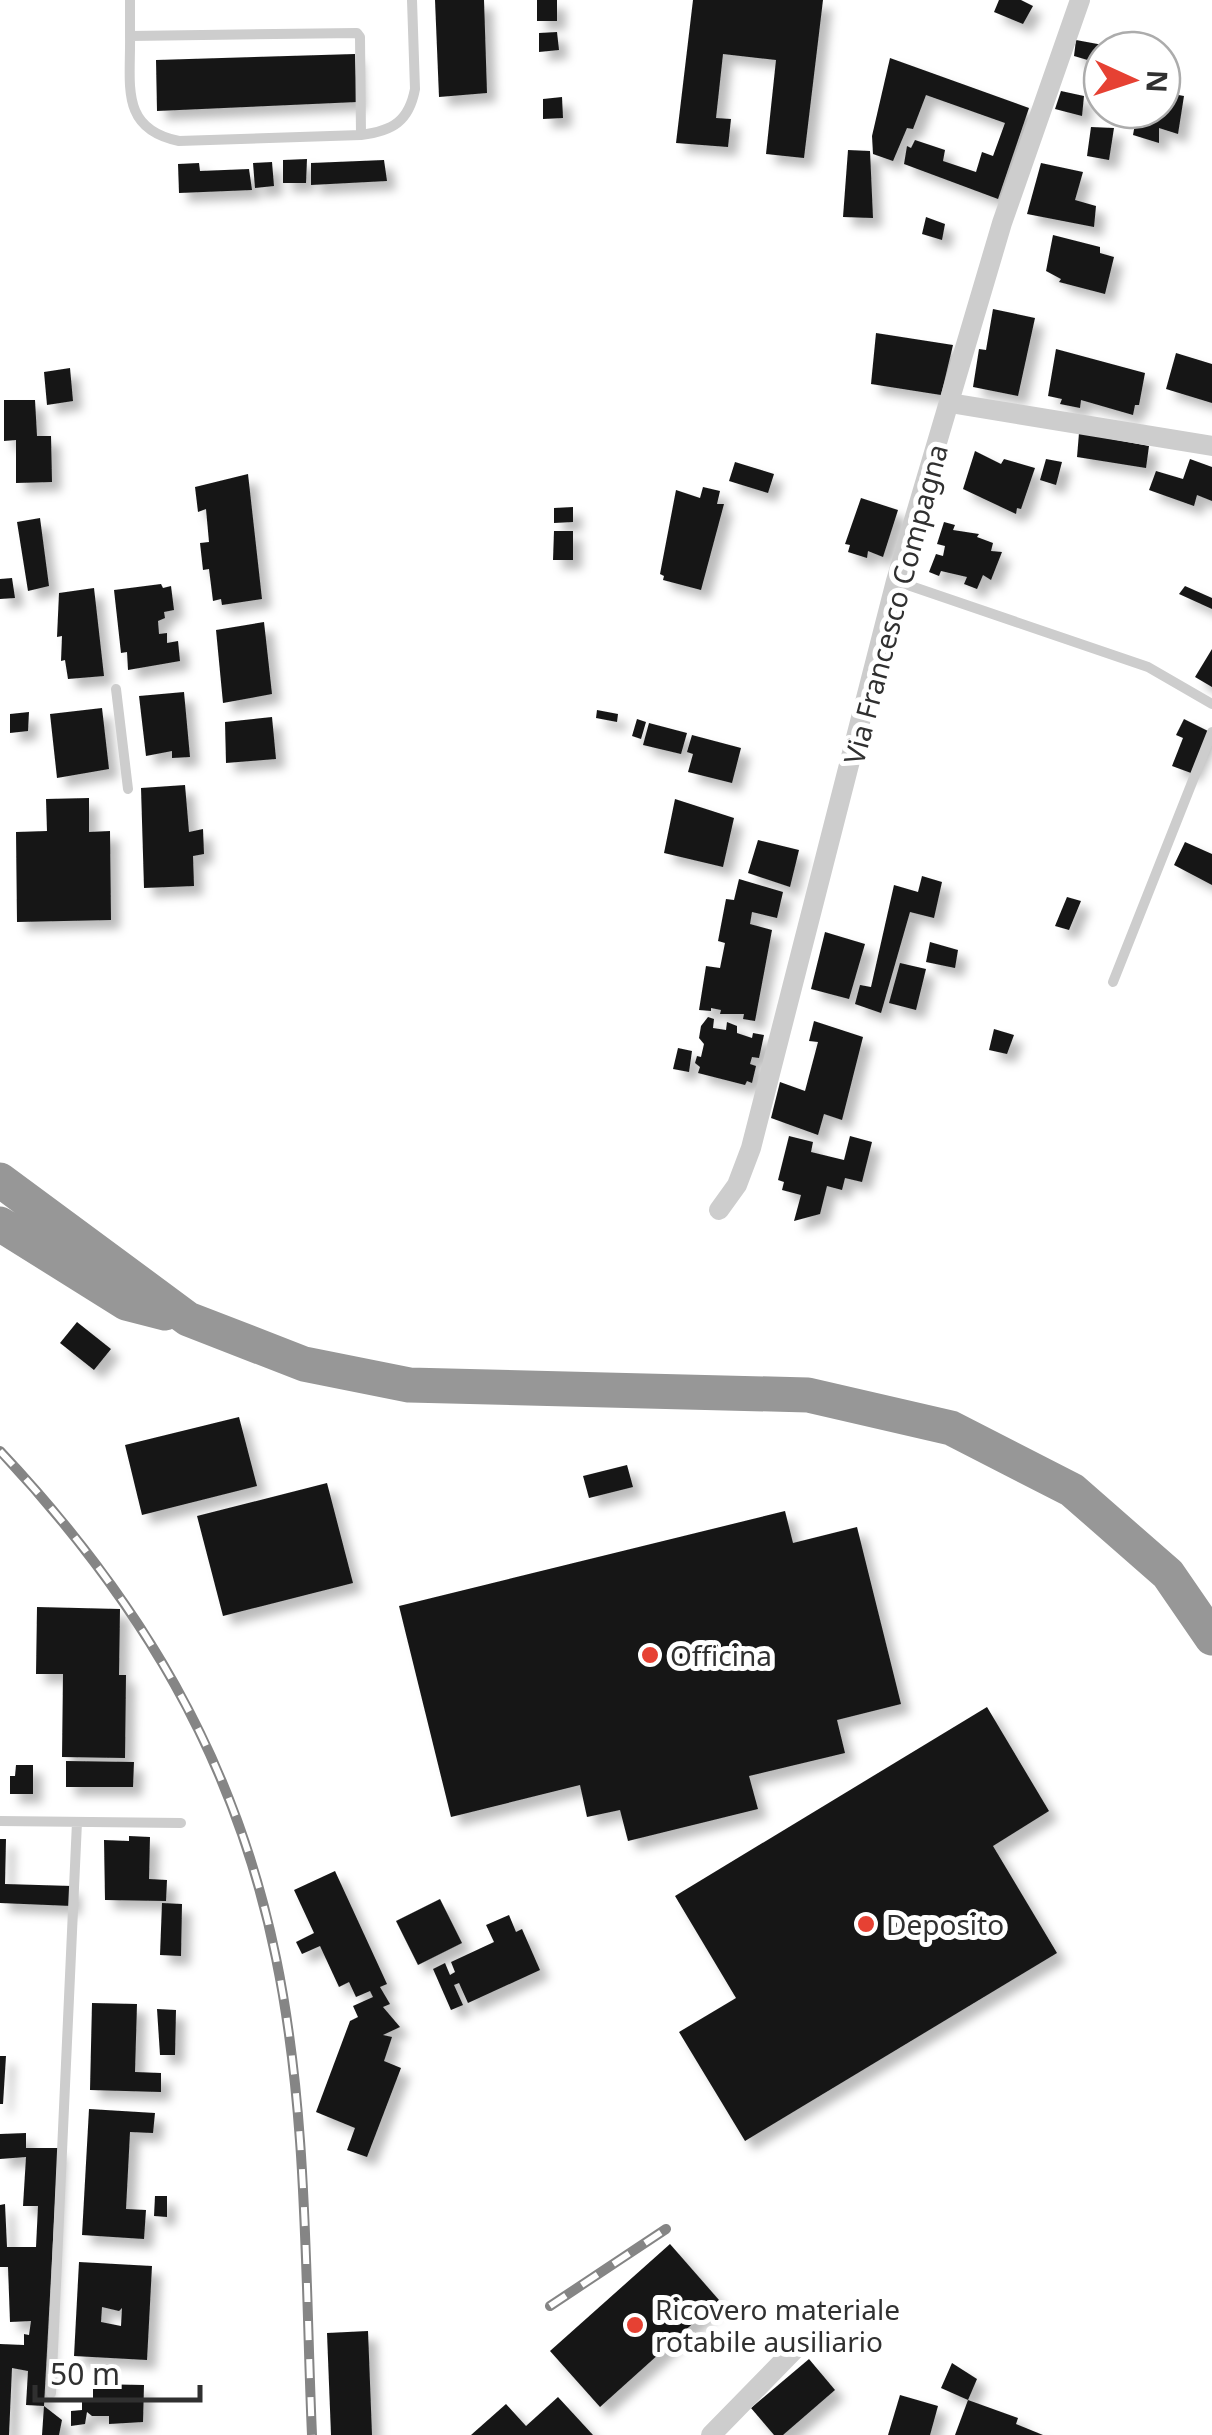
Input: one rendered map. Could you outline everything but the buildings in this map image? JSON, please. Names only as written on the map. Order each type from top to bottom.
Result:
[{"type":"highway","points":[[0,1180],[188,1320]]},
{"type":"highway","points":[[0,1224],[126,1303],[188,1320],[304,1364],[409,1385],[808,1395],[951,1428],[1072,1490],[1168,1574],[1212,1638]]},
{"type":"street","name":"Via Francesco Compagna","points":[[719,1210],[736,1185],[751,1148],[896,580],[1002,223],[1080,0]]},
{"type":"street","points":[[950,403],[1212,446]]},
{"type":"street","points":[[711,2435],[800,2344]]},
{"type":"lane","points":[[130,0],[133,108],[143,126],[179,141],[362,135],[395,127],[408,113],[415,89],[412,0]]},
{"type":"lane","points":[[130,36],[357,33],[362,135]]},
{"type":"lane","points":[[896,580],[1148,667],[1212,704]]},
{"type":"lane","points":[[116,690],[128,789]]},
{"type":"lane","points":[[1113,982],[1212,732]]},
{"type":"lane","points":[[0,1821],[181,1823]]},
{"type":"lane","points":[[51,2393],[77,1822]]},
{"type":"railway","points":[[0,1451],[96,1564],[175,1685],[235,1815],[258,1885],[286,2017],[300,2135],[312,2435]]},
{"type":"railway","points":[[550,2306],[666,2229]]},
{"type":"place","name":"Officina","points":[[650,1655]]},
{"type":"place","name":"Deposito","points":[[866,1924]]},
{"type":"place","name":"Ricovero materiale rotabile ausiliario","points":[[635,2325]]}]
